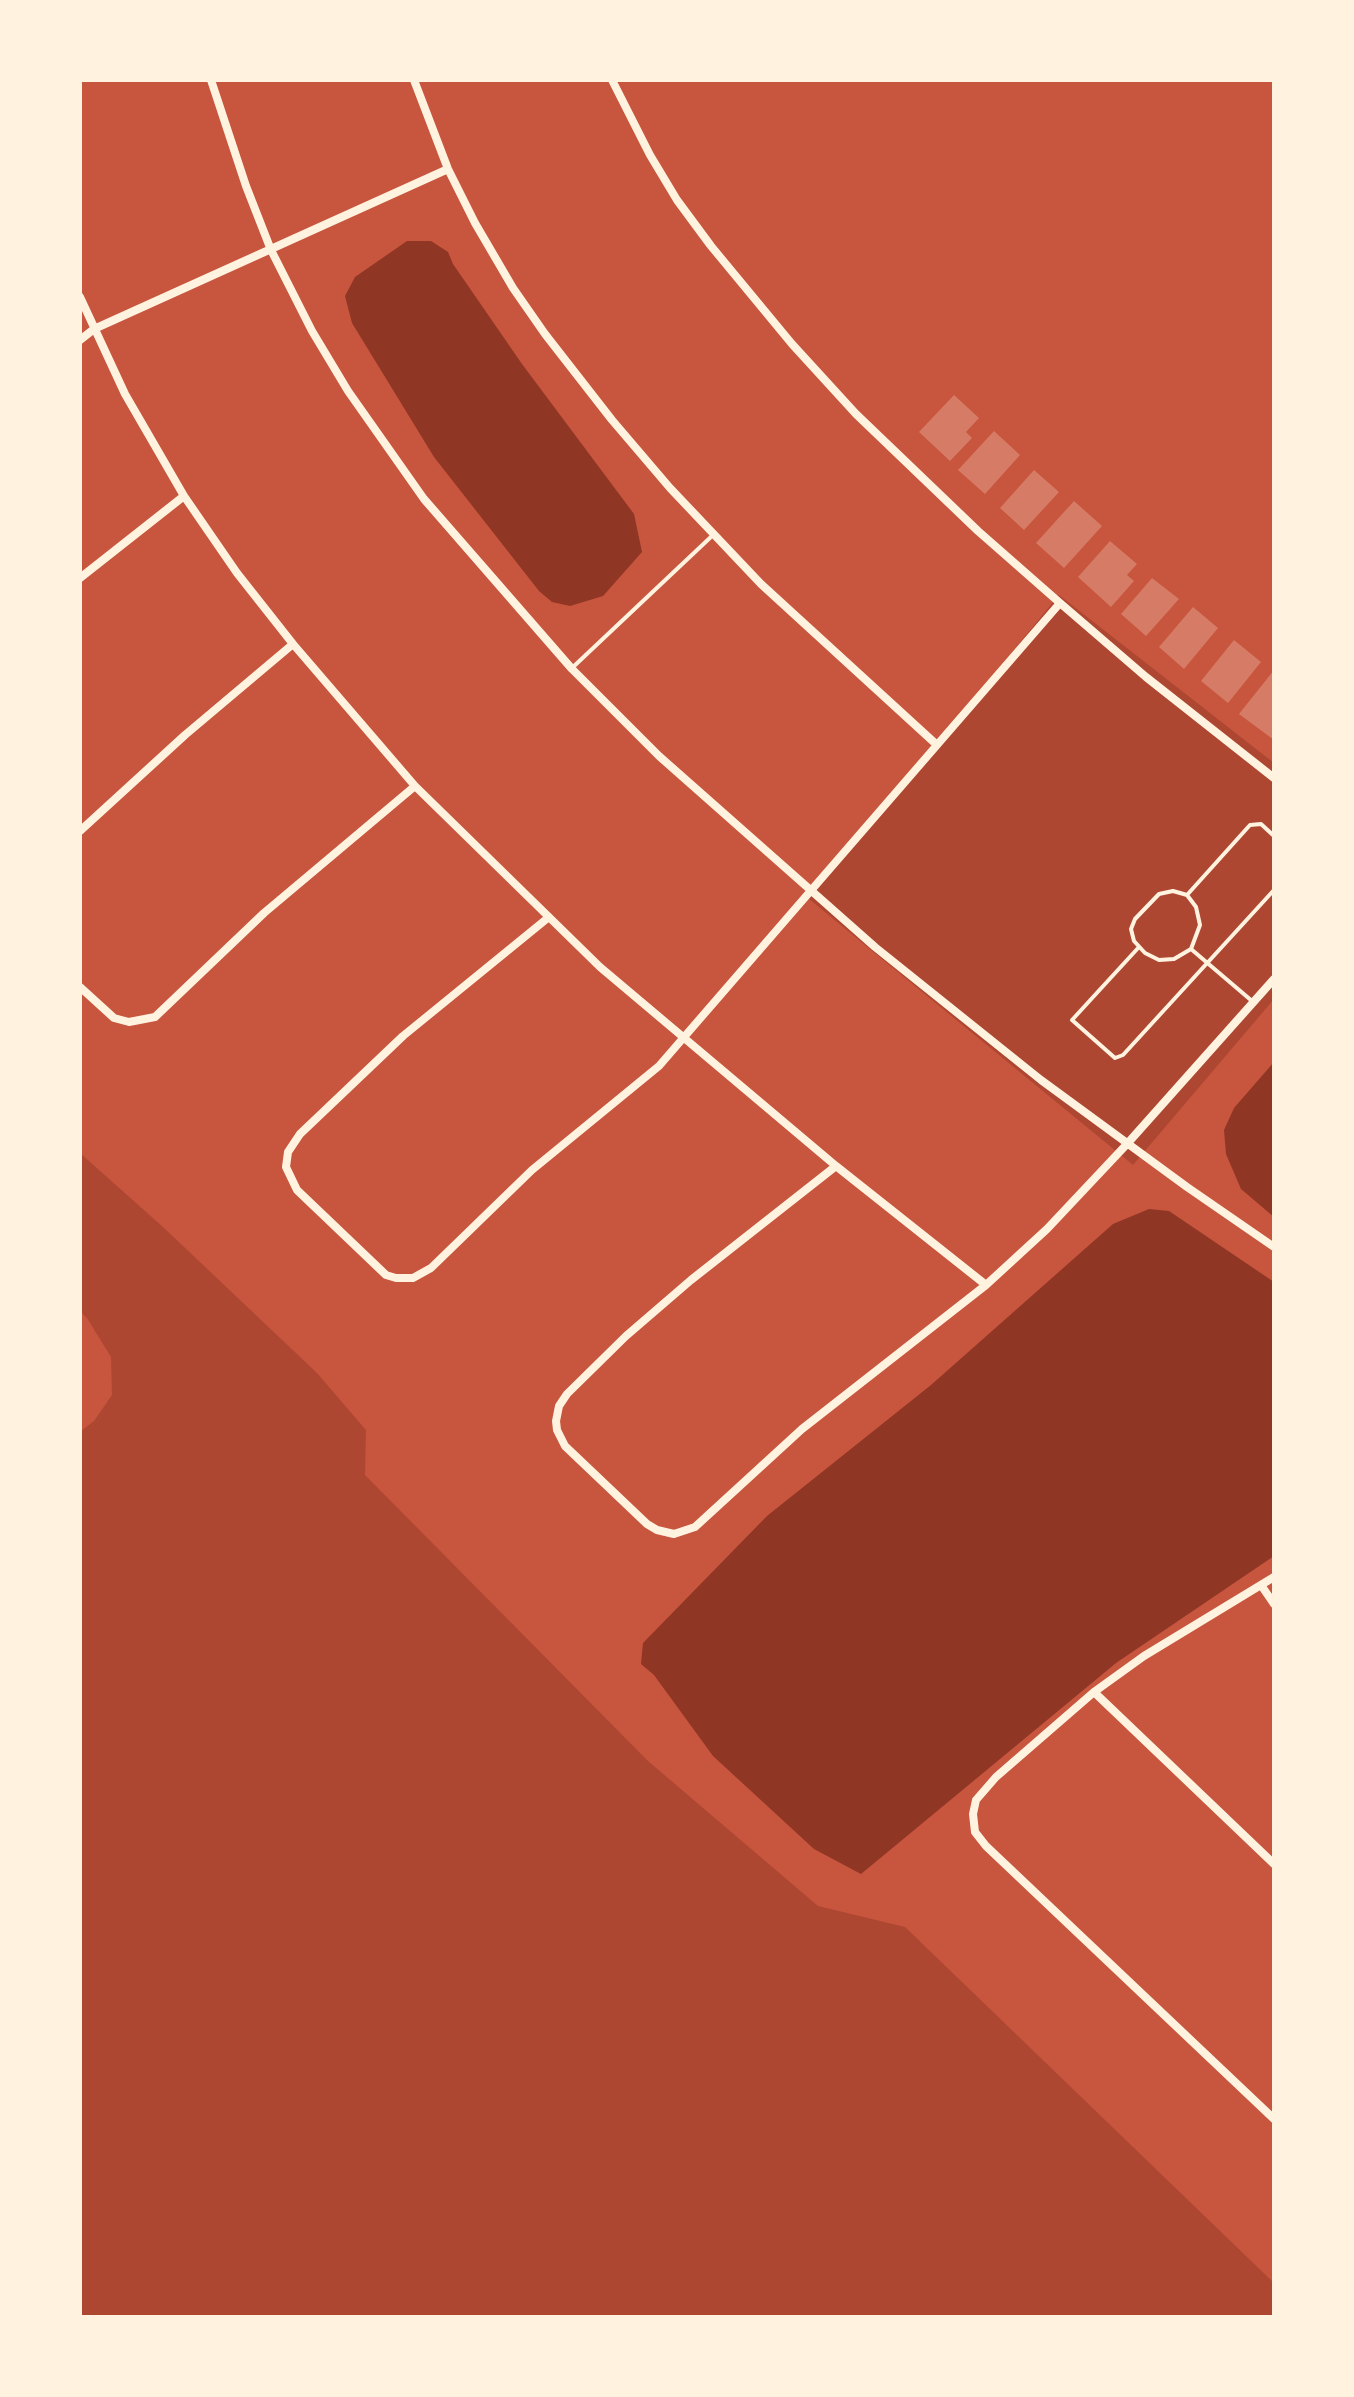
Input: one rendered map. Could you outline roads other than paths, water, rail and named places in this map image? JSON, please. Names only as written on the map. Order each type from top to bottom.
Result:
[{"type":"street","points":[[211,80],[271,250],[312,331],[387,448],[466,550],[572,669],[659,756],[959,1016],[1127,1144],[1274,1247]]},
{"type":"street","points":[[414,80],[448,169],[475,223],[513,288],[612,420],[713,535],[805,627],[937,745]]},
{"type":"street","points":[[612,80],[677,200],[792,344],[856,414],[917,474],[1060,603],[1146,677],[1274,778]]},
{"type":"street","points":[[80,340],[94,329],[448,169]]},
{"type":"street","points":[[80,297],[147,435],[184,496],[237,573],[293,644],[415,786],[600,967],[836,1166],[986,1285]]},
{"type":"street","points":[[80,578],[184,496]]},
{"type":"street","points":[[549,917],[403,1036],[300,1134],[288,1152],[286,1167],[297,1190],[386,1275],[405,1279],[423,1274],[532,1170],[646,1078],[1060,603]]},
{"type":"street","points":[[80,831],[185,735],[293,644]]},
{"type":"street","points":[[80,987],[114,1018],[129,1022],[155,1017],[295,885],[415,786]]},
{"type":"street","points":[[836,1166],[691,1280],[626,1336],[567,1394],[559,1406],[557,1430],[565,1446],[657,1530],[674,1534],[695,1527],[802,1429],[986,1285],[1047,1229],[1274,979]]},
{"type":"street","points":[[1274,1577],[1170,1639],[1094,1692],[996,1777],[976,1800],[973,1814],[975,1832],[986,1846],[1274,2119]]},
{"type":"street","points":[[1261,1585],[1274,1604]]},
{"type":"street","points":[[1094,1692],[1274,1864]]},
{"type":"lane","points":[[572,669],[713,535]]},
{"type":"lane","points":[[1187,895],[1250,825],[1261,824],[1274,836]]},
{"type":"lane","points":[[1139,947],[1072,1020],[1115,1058],[1123,1055],[1274,890]]},
{"type":"lane","points":[[1173,891],[1187,895],[1196,907],[1200,925],[1191,949],[1174,959],[1159,960],[1145,953],[1134,941],[1131,929],[1135,919],[1159,894],[1173,891]]},
{"type":"lane","points":[[1191,949],[1254,1003]]}]
